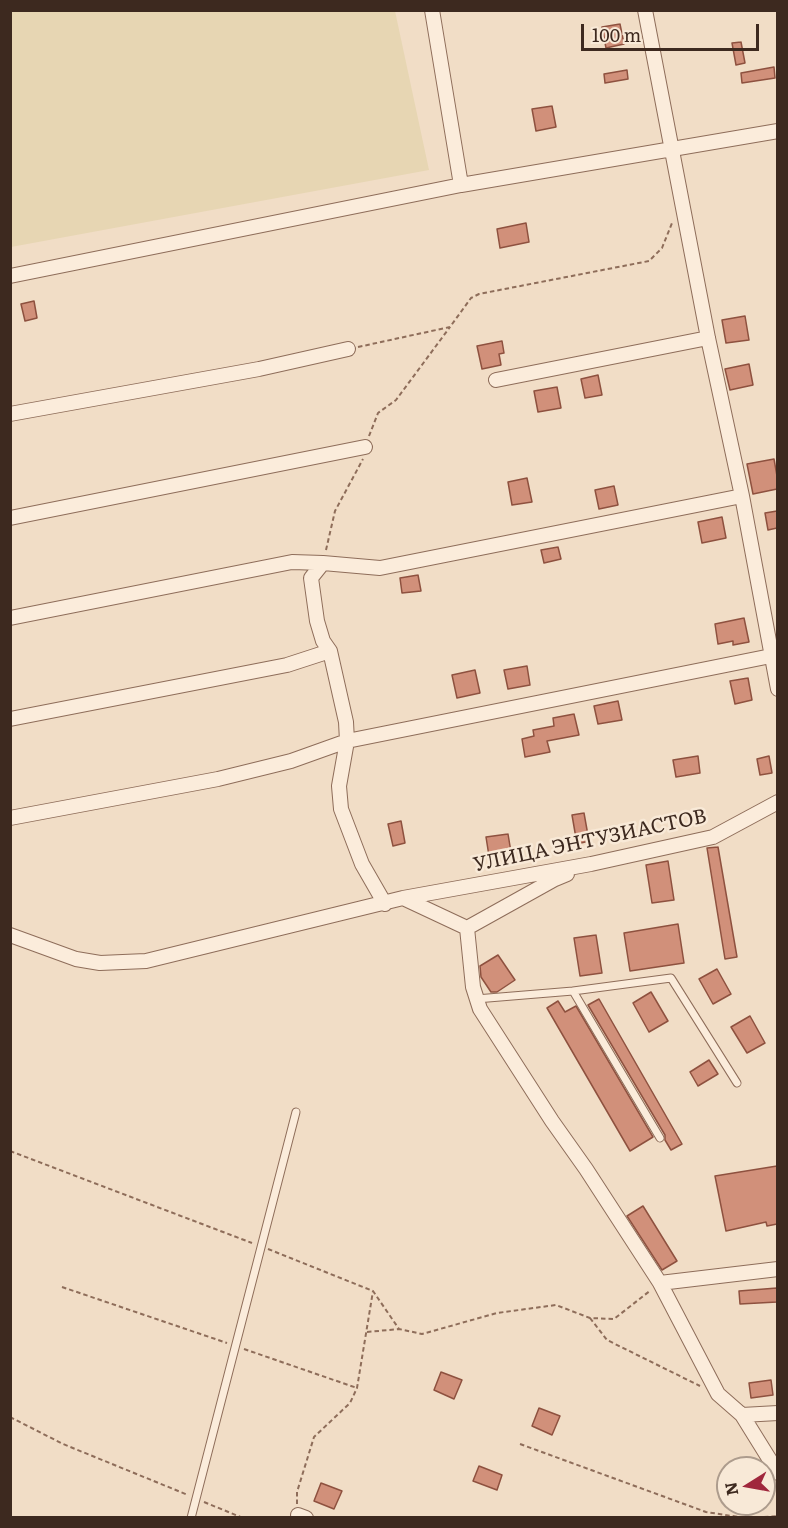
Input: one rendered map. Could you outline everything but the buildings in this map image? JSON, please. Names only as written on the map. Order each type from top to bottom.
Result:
[{"type":"street","points":[[432,10],[461,185]]},
{"type":"street","points":[[645,10],[708,338],[742,496],[777,688]]},
{"type":"street","points":[[10,276],[461,185],[777,131]]},
{"type":"street","points":[[496,380],[708,338]]},
{"type":"street","points":[[10,414],[259,369],[348,349]]},
{"type":"street","points":[[10,518],[365,447]]},
{"type":"street","points":[[10,618],[292,562],[323,562],[380,568],[742,496]]},
{"type":"street","points":[[323,562],[311,578],[317,621],[323,640],[330,651],[346,722],[347,741],[339,786],[341,809],[362,864],[385,904]]},
{"type":"street","points":[[10,719],[287,665],[330,651]]},
{"type":"street","points":[[10,818],[218,779],[291,761],[347,741],[771,656]]},
{"type":"street","name":"УЛИЦА ЭНТУЗИАСТОВ","points":[[10,935],[76,958],[100,963],[138,962],[403,898],[591,864],[713,837],[777,802]]},
{"type":"street","points":[[467,928],[555,879],[591,864]]},
{"type":"street","points":[[403,898],[467,928]]},
{"type":"street","points":[[467,928],[476,999],[552,1121],[660,1283],[717,1394],[742,1416],[777,1473]]},
{"type":"street","points":[[660,1283],[777,1269]]},
{"type":"street","points":[[742,1416],[777,1413]]},
{"type":"lane","points":[[476,999],[573,991],[671,978],[738,1083]]},
{"type":"lane","points":[[573,991],[660,1138]]},
{"type":"lane","points":[[192,1518],[296,1112]]},
{"type":"path","points":[[323,562],[335,511],[363,462],[365,447],[378,413],[396,400],[471,298],[480,294],[649,261],[662,248],[681,200]]},
{"type":"path","points":[[348,349],[450,327]]},
{"type":"path","points":[[10,1151],[373,1291],[399,1329]]},
{"type":"path","points":[[366,1333],[399,1329],[422,1334],[496,1313],[556,1305],[590,1318],[614,1319],[660,1283]]},
{"type":"path","points":[[62,1287],[357,1388]]},
{"type":"path","points":[[302,1516],[297,1492],[314,1437],[350,1403],[357,1388],[373,1291]]},
{"type":"path","points":[[590,1318],[608,1340],[717,1394]]},
{"type":"path","points":[[10,1417],[63,1444],[243,1518]]},
{"type":"path","points":[[520,1444],[706,1512],[747,1518],[777,1516]]},
{"type":"shaded area","points":[[11,10],[395,11],[429,170],[11,247]]}]
